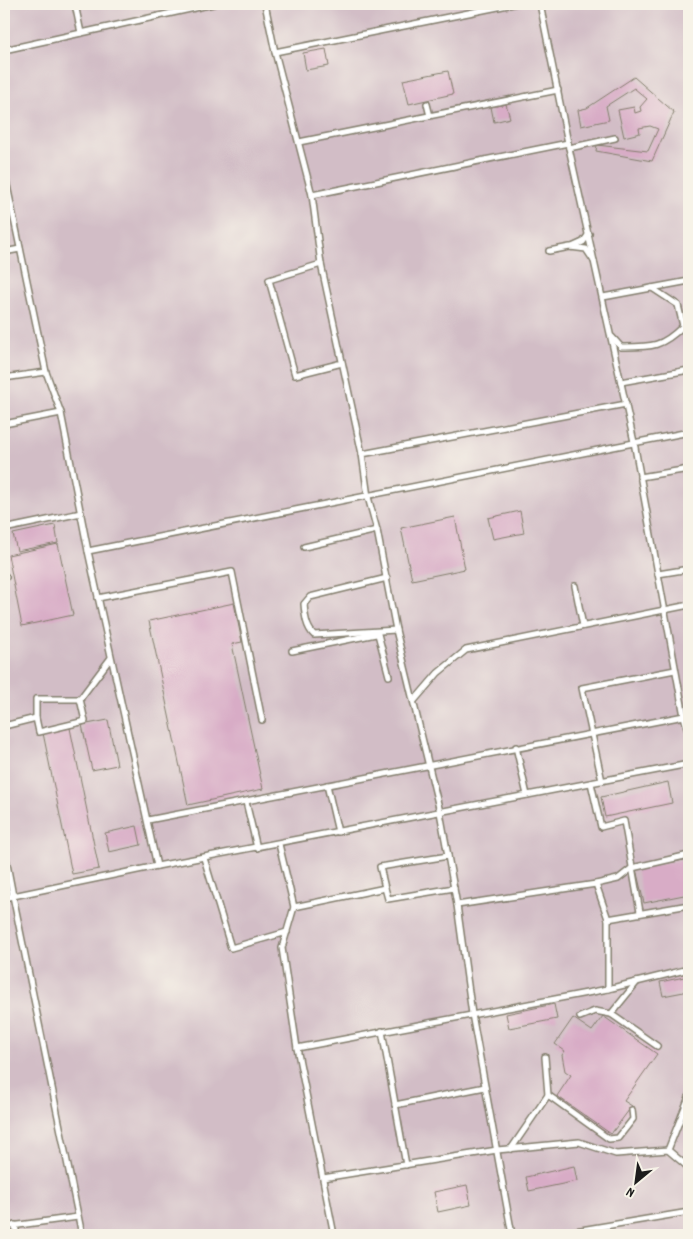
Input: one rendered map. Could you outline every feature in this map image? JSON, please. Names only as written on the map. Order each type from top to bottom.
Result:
[{"type":"lane","points":[[75,4],[81,33]]},
{"type":"lane","points":[[4,50],[213,4]]},
{"type":"lane","points":[[265,4],[275,52],[312,195],[321,264],[362,454],[368,497],[377,530],[396,630],[440,812],[457,905],[472,1014],[512,1235]]},
{"type":"lane","points":[[275,52],[513,4]]},
{"type":"lane","points":[[540,4],[568,146],[596,264],[634,442],[664,610],[689,735]]},
{"type":"lane","points":[[299,142],[558,90]]},
{"type":"lane","points":[[427,104],[430,116]]},
{"type":"lane","points":[[312,195],[615,138]]},
{"type":"lane","points":[[4,171],[46,372],[61,413],[110,659],[148,820],[156,866]]},
{"type":"lane","points":[[570,248],[583,242],[589,234]]},
{"type":"lane","points":[[550,251],[570,248],[586,249],[596,264]]},
{"type":"lane","points":[[4,252],[20,249]]},
{"type":"lane","points":[[321,264],[269,280],[295,375],[342,363]]},
{"type":"lane","points":[[603,297],[689,281]]},
{"type":"lane","points":[[611,336],[622,347],[643,347],[668,341],[683,326],[678,305],[652,288]]},
{"type":"lane","points":[[621,382],[689,370]]},
{"type":"lane","points":[[4,378],[46,372]]},
{"type":"lane","points":[[362,454],[626,404]]},
{"type":"lane","points":[[4,424],[61,413]]},
{"type":"lane","points":[[88,551],[689,432]]},
{"type":"lane","points":[[640,477],[689,468]]},
{"type":"lane","points":[[4,529],[81,513]]},
{"type":"lane","points":[[304,547],[377,530]]},
{"type":"lane","points":[[658,574],[689,569]]},
{"type":"lane","points":[[98,598],[232,572],[262,720]]},
{"type":"lane","points":[[387,578],[310,597],[304,604],[305,616],[309,630],[314,635],[396,630]]},
{"type":"lane","points":[[575,586],[583,626]]},
{"type":"lane","points":[[414,701],[438,673],[466,650],[689,605]]},
{"type":"lane","points":[[292,651],[396,630]]},
{"type":"lane","points":[[378,634],[389,676]]},
{"type":"lane","points":[[80,699],[36,699],[38,732],[85,722],[80,699],[110,659]]},
{"type":"lane","points":[[602,781],[582,688],[676,670]]},
{"type":"lane","points":[[148,820],[429,767],[516,747],[684,716]]},
{"type":"lane","points":[[4,726],[36,718]]},
{"type":"lane","points":[[516,747],[527,795]]},
{"type":"lane","points":[[4,898],[156,866],[279,844],[689,764]]},
{"type":"lane","points":[[591,783],[601,826],[624,821],[640,912]]},
{"type":"lane","points":[[327,785],[338,832]]},
{"type":"lane","points":[[246,802],[257,848]]},
{"type":"lane","points":[[279,844],[294,907],[282,948],[297,1048],[334,1235]]},
{"type":"lane","points":[[4,849],[82,1235]]},
{"type":"lane","points":[[457,905],[596,884],[618,879],[632,868],[689,855]]},
{"type":"lane","points":[[448,856],[380,867],[388,899],[454,888]]},
{"type":"lane","points":[[204,858],[231,948],[287,932]]},
{"type":"lane","points":[[596,884],[608,919],[608,989]]},
{"type":"lane","points":[[294,907],[385,888]]},
{"type":"lane","points":[[608,919],[689,905]]},
{"type":"lane","points":[[297,1048],[608,989],[689,969]]},
{"type":"lane","points":[[611,1014],[638,982]]},
{"type":"lane","points":[[580,1017],[595,1011],[611,1014],[657,1046]]},
{"type":"lane","points":[[382,1031],[406,1165]]},
{"type":"lane","points":[[511,1149],[548,1095],[544,1056]]},
{"type":"lane","points":[[395,1105],[485,1087]]},
{"type":"lane","points":[[548,1095],[609,1139],[618,1138],[633,1119],[632,1110]]},
{"type":"lane","points":[[668,1150],[689,1097]]},
{"type":"lane","points":[[323,1178],[497,1150],[579,1142],[616,1154],[668,1150],[689,1168]]},
{"type":"lane","points":[[551,1235],[689,1212]]},
{"type":"lane","points":[[4,1227],[78,1217]]},
{"type":"lane","points":[[15,1225],[17,1235]]},
{"type":"shaded area","points":[[4,4],[689,4],[689,1235],[4,1235]]},
{"type":"building","points":[[326,49],[329,66],[306,70],[303,53]]},
{"type":"building","points":[[448,71],[453,94],[409,104],[403,80]]},
{"type":"building","points":[[634,77],[674,112],[652,161],[596,151],[597,145],[648,151],[658,129],[650,126],[639,128],[640,133],[624,137],[618,110],[634,107],[635,113],[641,111],[640,107],[647,99],[634,88],[606,106],[609,120],[581,126],[578,110],[587,108]]},
{"type":"building","points":[[506,104],[510,118],[494,122],[491,107]]},
{"type":"building","points":[[520,511],[524,533],[493,539],[488,518]]},
{"type":"building","points":[[455,517],[465,569],[412,580],[401,528]]},
{"type":"building","points":[[55,525],[58,543],[17,551],[13,534]]},
{"type":"building","points":[[58,544],[73,615],[22,626],[8,555]]},
{"type":"building","points":[[234,603],[242,642],[232,644],[263,789],[188,805],[149,621]]},
{"type":"building","points":[[108,720],[117,765],[92,770],[82,725]]},
{"type":"building","points":[[70,728],[99,869],[72,874],[43,733]]},
{"type":"building","points":[[668,782],[672,803],[605,817],[601,797]]},
{"type":"building","points":[[137,826],[141,845],[109,852],[105,833]]},
{"type":"building","points":[[689,859],[689,894],[644,903],[636,869]]},
{"type":"building","points":[[689,976],[689,991],[663,996],[660,982]]},
{"type":"building","points":[[554,1004],[557,1019],[509,1028],[506,1014]]},
{"type":"building","points":[[603,1016],[657,1054],[624,1101],[632,1106],[611,1134],[557,1096],[571,1075],[565,1071],[562,1055],[565,1051],[555,1044],[573,1018],[592,1031]]},
{"type":"building","points":[[574,1166],[577,1181],[529,1191],[526,1177]]},
{"type":"building","points":[[467,1185],[471,1205],[438,1212],[434,1192]]}]
